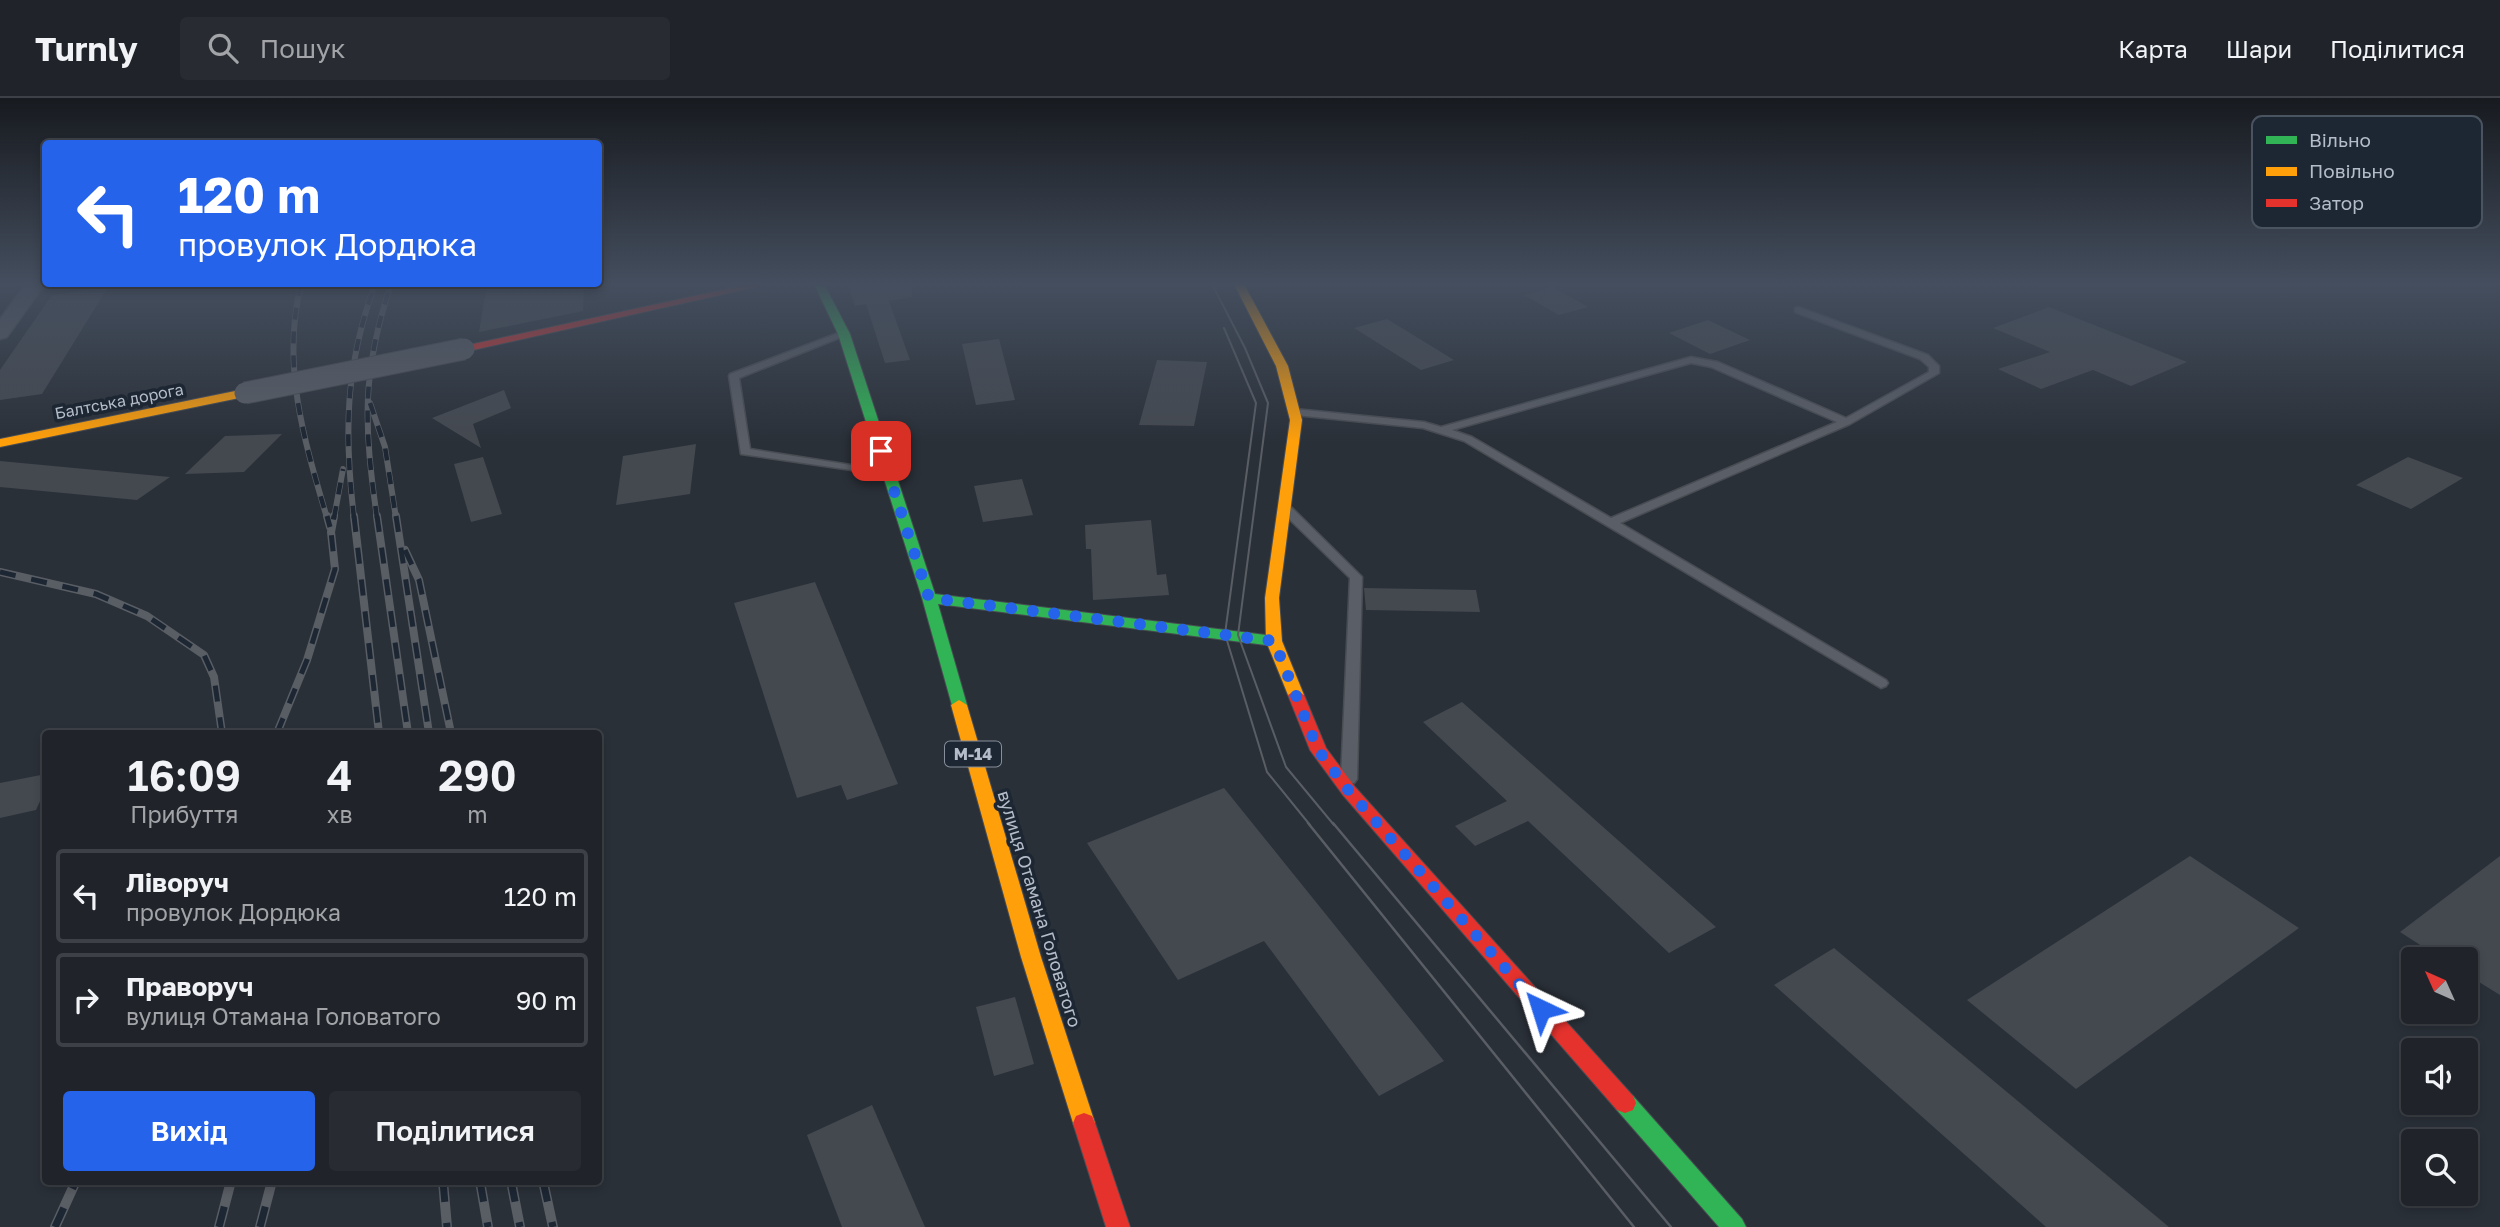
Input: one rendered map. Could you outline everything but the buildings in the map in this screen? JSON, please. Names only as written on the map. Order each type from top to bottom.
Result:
[{"type":"main road","points":[[464,349],[521,337]]},
{"type":"main road","name":"вулиця Отамана Головатого","points":[[845,337],[929,598],[1031,957],[1118,1227]]},
{"type":"main road","points":[[1269,337],[1286,375],[1295,412],[1272,597],[1274,641],[1318,750],[1349,791],[1734,1227]]},
{"type":"main road","name":"Балтська дорога","points":[[0,443],[245,393]]},
{"type":"main road","points":[[929,598],[1274,641]]},
{"type":"street","points":[[245,393],[464,349]]},
{"type":"lane","points":[[837,337],[734,376],[745,452],[889,474]]},
{"type":"lane","points":[[1610,523],[1846,422],[1934,373],[1934,366],[1924,357],[1870,337]]},
{"type":"lane","points":[[1445,429],[1691,360],[1714,364],[1846,422]]},
{"type":"lane","points":[[1295,412],[1445,429],[1468,439],[1881,682]]},
{"type":"lane","points":[[1284,507],[1356,577],[1349,791]]},
{"type":"tram line","points":[[1228,337],[1256,403],[1225,634],[1267,772],[1310,825]]},
{"type":"tram line","points":[[1239,337],[1268,403],[1238,635],[1286,767],[1334,825]]},
{"type":"tram line","points":[[1308,823],[1634,1227]]},
{"type":"tram line","points":[[1333,823],[1671,1227]]},
{"type":"railway","points":[[293,337],[294,373],[303,431],[327,518]]},
{"type":"railway","points":[[354,518],[348,428],[360,337]]},
{"type":"railway","points":[[376,337],[370,373],[368,427],[377,518]]},
{"type":"railway","points":[[370,403],[385,447],[396,518]]},
{"type":"railway","points":[[334,518],[343,469]]},
{"type":"railway","points":[[327,516],[330,527]]},
{"type":"railway","points":[[278,730],[307,660],[335,569],[331,532],[334,516]]},
{"type":"railway","points":[[354,516],[379,730]]},
{"type":"railway","points":[[377,516],[408,730]]},
{"type":"railway","points":[[396,516],[429,730]]},
{"type":"railway","points":[[405,550],[419,580],[450,730]]},
{"type":"railway","points":[[0,572],[96,594],[147,616],[204,655],[214,677],[222,730]]},
{"type":"railway","points":[[55,1227],[74,1185]]},
{"type":"railway","points":[[219,1227],[230,1185]]},
{"type":"railway","points":[[260,1227],[271,1185]]},
{"type":"railway","points":[[443,1185],[447,1227]]},
{"type":"railway","points":[[481,1185],[488,1227]]},
{"type":"railway","points":[[512,1185],[520,1227]]},
{"type":"railway","points":[[544,1185],[553,1227]]},
{"type":"traffic: fast","points":[[845,337],[929,598],[959,705]]},
{"type":"traffic: fast","points":[[929,598],[1274,641]]},
{"type":"traffic: fast","points":[[1625,1103],[1734,1227]]},
{"type":"traffic: slow","points":[[1267,337],[1282,366],[1296,420],[1272,598],[1274,641],[1296,695]]},
{"type":"traffic: slow","points":[[0,443],[245,393]]},
{"type":"traffic: slow","points":[[959,705],[1031,957],[1084,1123]]},
{"type":"traffic: jam","points":[[464,349],[521,337]]},
{"type":"traffic: jam","points":[[1296,695],[1318,750],[1349,791],[1625,1103]]},
{"type":"traffic: jam","points":[[1084,1123],[1118,1227]]},
{"type":"route","points":[[881,451],[929,598],[1274,641],[1318,750],[1349,791],[1541,1009]]}]
